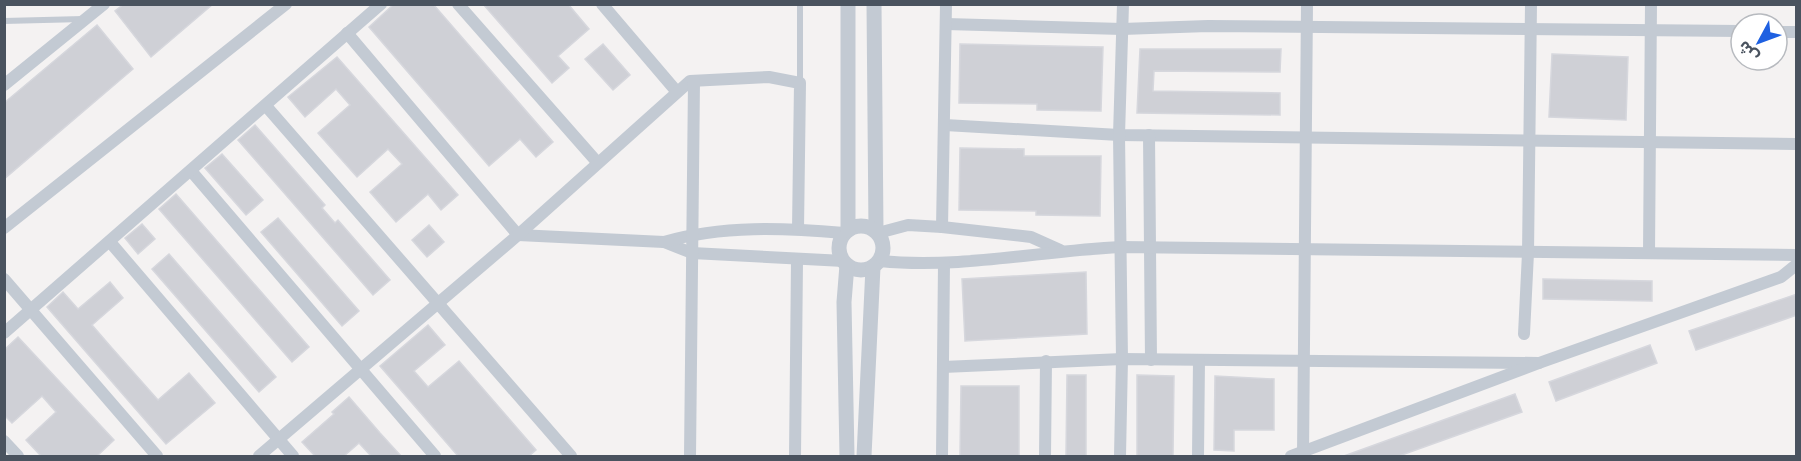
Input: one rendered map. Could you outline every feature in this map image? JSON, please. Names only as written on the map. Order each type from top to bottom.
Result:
[{"type":"street","points":[[4,85],[104,4]]},
{"type":"street","points":[[4,228],[286,4]]},
{"type":"street","points":[[4,333],[192,172],[381,4]]},
{"type":"street","points":[[458,4],[597,162]]},
{"type":"street","points":[[602,4],[677,92]]},
{"type":"street","points":[[847,456],[845,263],[839,244],[846,232],[848,4]]},
{"type":"street","points":[[864,456],[877,264],[884,244],[877,232],[874,4]]},
{"type":"street","points":[[942,226],[946,4]]},
{"type":"street","points":[[1120,456],[1122,359],[1119,135],[1123,4]]},
{"type":"street","points":[[1307,4],[1304,363],[1299,455],[1539,363],[1781,277],[1797,265]]},
{"type":"street","points":[[1524,334],[1528,253],[1531,4]]},
{"type":"street","points":[[1649,252],[1648,141],[1651,4]]},
{"type":"street","points":[[946,24],[1122,29],[1208,27],[1729,31]]},
{"type":"street","points":[[347,33],[518,235],[664,242],[692,253],[845,263],[860,270],[877,264],[944,264],[1061,250],[1120,247],[1797,255]]},
{"type":"street","points":[[259,456],[437,301],[518,235],[677,92],[694,81],[769,77],[800,83],[798,229]]},
{"type":"street","points":[[690,456],[694,81]]},
{"type":"street","points":[[266,106],[571,456]]},
{"type":"street","points":[[945,125],[1119,135],[1797,144]]},
{"type":"street","points":[[1149,135],[1151,360]]},
{"type":"street","points":[[192,172],[435,456]]},
{"type":"street","points":[[664,242],[694,233],[798,229],[846,232],[862,225],[877,232],[908,225],[942,226],[1031,237],[1061,250]]},
{"type":"street","points":[[110,242],[293,456]]},
{"type":"street","points":[[795,456],[797,261]]},
{"type":"street","points":[[942,456],[944,264]]},
{"type":"street","points":[[4,279],[157,456]]},
{"type":"street","points":[[943,367],[1122,359],[1304,363],[1539,363]]},
{"type":"street","points":[[1198,456],[1199,360]]},
{"type":"street","points":[[1045,456],[1046,361]]},
{"type":"street","points":[[4,441],[18,456]]},
{"type":"lane","points":[[800,4],[800,83]]},
{"type":"lane","points":[[4,21],[86,19]]},
{"type":"building","points":[[124,4],[213,4],[151,57],[115,11]]},
{"type":"building","points":[[394,4],[433,4],[553,142],[536,157],[520,139],[489,166],[369,27]]},
{"type":"building","points":[[483,4],[568,4],[589,29],[558,56],[569,68],[552,83]]},
{"type":"building","points":[[97,25],[133,69],[4,179],[4,103]]},
{"type":"building","points":[[603,44],[630,75],[613,90],[585,59]]},
{"type":"building","points":[[960,44],[1103,47],[1101,111],[1037,110],[1037,104],[959,103]]},
{"type":"building","points":[[1140,49],[1281,49],[1280,72],[1154,71],[1153,91],[1280,93],[1280,115],[1137,113]]},
{"type":"building","points":[[1552,54],[1628,57],[1626,120],[1549,117]]},
{"type":"building","points":[[337,57],[458,195],[441,210],[428,194],[396,222],[370,192],[402,164],[388,149],[357,177],[318,133],[350,105],[336,89],[305,117],[288,97]]},
{"type":"building","points":[[255,125],[325,205],[322,208],[335,223],[338,220],[390,280],[373,295],[238,140]]},
{"type":"building","points":[[960,148],[1024,149],[1024,156],[1101,156],[1100,216],[1036,215],[1036,211],[959,210]]},
{"type":"building","points":[[222,154],[263,200],[246,215],[205,168]]},
{"type":"building","points":[[176,194],[309,347],[292,362],[159,209]]},
{"type":"building","points":[[278,218],[359,311],[342,326],[261,232]]},
{"type":"building","points":[[142,224],[155,239],[138,254],[125,238]]},
{"type":"building","points":[[429,225],[444,242],[427,257],[412,240]]},
{"type":"building","points":[[169,254],[276,377],[259,392],[152,269]]},
{"type":"building","points":[[1086,272],[1087,334],[965,341],[962,279]]},
{"type":"building","points":[[1543,279],[1652,281],[1652,301],[1543,299]]},
{"type":"building","points":[[110,282],[123,298],[92,325],[111,347],[158,400],[189,373],[215,403],[166,444],[47,307],[63,292],[78,309]]},
{"type":"building","points":[[1797,294],[1797,315],[1696,350],[1689,331]]},
{"type":"building","points":[[428,325],[445,345],[414,371],[428,387],[459,361],[536,450],[529,456],[458,456],[380,366]]},
{"type":"building","points":[[18,337],[114,440],[97,456],[41,456],[26,440],[56,412],[42,396],[12,423],[4,415],[4,350]]},
{"type":"building","points":[[1650,345],[1657,363],[1556,401],[1549,382]]},
{"type":"building","points":[[1067,375],[1086,375],[1086,456],[1066,456]]},
{"type":"building","points":[[1137,375],[1174,376],[1173,456],[1137,456]]},
{"type":"building","points":[[1215,376],[1274,379],[1274,430],[1234,430],[1234,451],[1214,450]]},
{"type":"building","points":[[961,386],[1019,386],[1019,456],[960,456]]},
{"type":"building","points":[[1515,394],[1522,412],[1399,456],[1344,456]]},
{"type":"building","points":[[349,397],[401,456],[371,456],[359,443],[344,456],[315,456],[302,442],[334,414],[332,412]]}]
